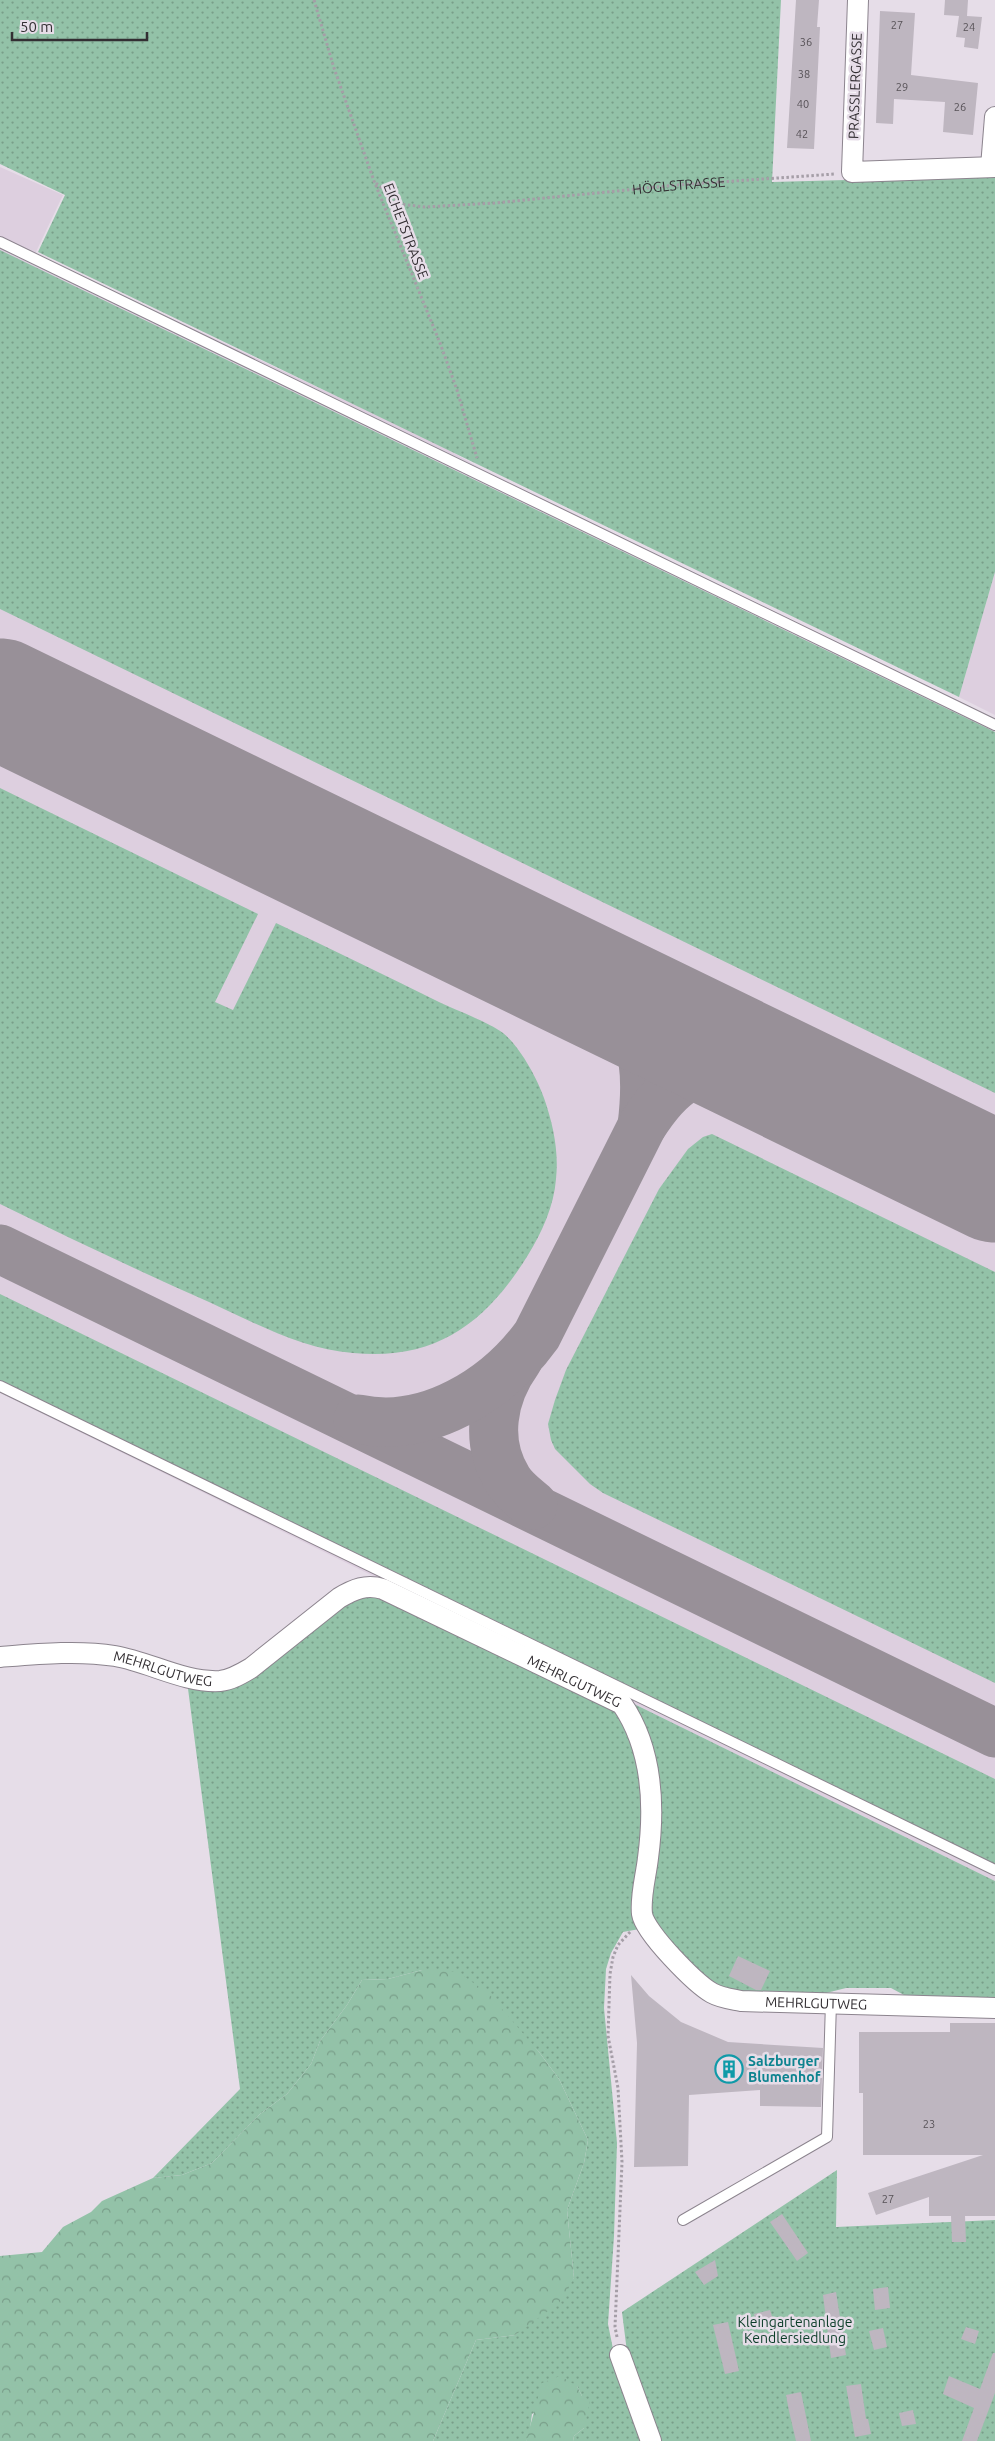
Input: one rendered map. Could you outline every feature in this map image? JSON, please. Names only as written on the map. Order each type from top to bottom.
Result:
[{"type":"street","name":"PRASSLERGASSE","points":[[852,172],[858,0]]},
{"type":"street","points":[[852,172],[993,167],[995,117]]},
{"type":"street","name":"MEHRLGUTWEG","points":[[0,1657],[72,1654],[114,1656],[191,1678],[221,1681],[236,1677],[251,1668],[339,1598],[353,1590],[374,1586],[623,1697],[637,1732],[646,1764],[651,1797],[650,1843],[643,1889],[642,1916],[656,1938],[681,1967],[711,1993],[726,1999],[741,2001],[832,2002],[995,2008]]},
{"type":"street","points":[[620,2355],[651,2441]]},
{"type":"lane","points":[[0,242],[479,471],[995,725]]},
{"type":"lane","points":[[0,1386],[623,1697],[995,1870]]},
{"type":"lane","points":[[683,2220],[827,2137],[832,2002]]},
{"type":"path","name":"EICHETSTRASSE","points":[[314,0],[334,68],[374,180],[443,353],[479,471]]},
{"type":"path","name":"HÖGLSTRASSE","points":[[374,180],[400,204],[425,207],[495,203],[678,185],[852,172]]},
{"type":"path","points":[[620,2355],[615,2327],[622,2162],[618,2088],[608,2036],[610,1974],[613,1956],[618,1945],[642,1916]]},
{"type":"shaded area","points":[[0,167],[63,195],[35,254],[438,444],[480,468],[995,719],[995,1881],[0,1393]]},
{"type":"shaded area","points":[[995,572],[995,715],[959,697]]},
{"type":"green space","points":[[0,0],[781,0],[772,182],[995,176],[995,572],[959,697],[38,252],[65,195],[0,164]]},
{"type":"green space","points":[[0,250],[995,732],[995,1093],[0,609]]},
{"type":"green space","points":[[0,788],[258,914],[215,1002],[233,1010],[276,923],[490,1025],[503,1033],[516,1046],[537,1081],[550,1118],[557,1158],[555,1189],[550,1209],[528,1255],[495,1300],[476,1318],[456,1332],[434,1343],[409,1351],[383,1354],[334,1351],[279,1334],[0,1204]]},
{"type":"green space","points":[[712,1134],[995,1272],[995,1683],[603,1493],[590,1484],[555,1449],[548,1424],[566,1370],[659,1189],[688,1149],[703,1137]]},
{"type":"green space","points":[[0,1294],[995,1779],[995,1864],[0,1380]]},
{"type":"green space","points":[[373,1590],[628,1701],[995,1881],[995,1999],[904,1995],[891,1988],[846,1988],[822,1994],[730,1992],[712,1984],[656,1926],[623,1932],[611,1953],[606,1969],[604,2008],[617,2143],[614,2236],[608,2324],[613,2349],[647,2441],[573,2441],[574,2436],[584,2428],[582,2396],[577,2386],[532,2414],[529,2436],[526,2441],[433,2441],[476,2340],[515,2335],[574,2278],[567,2210],[584,2163],[588,2140],[559,2079],[539,2052],[525,2038],[422,1970],[388,1979],[362,1980],[347,2005],[320,2041],[311,2064],[287,2094],[260,2114],[212,2163],[182,2175],[153,2178],[240,2089],[187,1681],[209,1686],[330,1608]]},
{"type":"green space","points":[[422,1970],[458,1972],[489,1994],[539,2052],[559,2079],[588,2140],[584,2163],[567,2210],[574,2278],[559,2303],[515,2335],[476,2340],[433,2441],[0,2441],[0,2256],[42,2252],[63,2227],[91,2212],[102,2201],[153,2178],[182,2175],[212,2163],[260,2114],[287,2094],[311,2064],[320,2041],[347,2005],[362,1980],[388,1979]]},
{"type":"green space","name":"Kleingartenanlage Kendlersiedlung","points":[[837,2170],[836,2227],[995,2220],[995,2441],[656,2441],[628,2360],[622,2312]]},
{"type":"green space","points":[[560,2376],[577,2386],[582,2396],[590,2401],[584,2428],[574,2436],[573,2441],[526,2441],[542,2383]]},
{"type":"building","points":[[796,0],[819,0],[817,27],[820,27],[814,149],[787,148]]},
{"type":"building","points":[[945,0],[968,0],[967,16],[982,17],[978,49],[964,47],[965,38],[956,37],[959,16],[944,15]]},
{"type":"building","points":[[880,11],[915,13],[911,75],[978,83],[973,135],[943,132],[945,102],[894,99],[893,124],[876,123]]},
{"type":"building","points":[[738,1956],[770,1971],[761,1990],[756,1990],[729,1976]]},
{"type":"building","name":"Salzburger Blumenhof","points":[[631,1975],[649,1996],[681,2022],[728,2042],[823,2048],[821,2107],[760,2106],[760,2090],[689,2095],[688,2166],[634,2167],[637,2043]]},
{"type":"building","points":[[950,2023],[995,2023],[995,2216],[965,2216],[966,2242],[952,2242],[951,2216],[929,2216],[929,2197],[876,2215],[868,2193],[983,2155],[863,2155],[863,2093],[859,2093],[859,2032],[950,2032]]},
{"type":"building","points":[[782,2214],[808,2253],[797,2261],[770,2222]]},
{"type":"building","points":[[715,2260],[718,2276],[704,2285],[695,2272]]},
{"type":"building","points":[[888,2287],[890,2308],[875,2310],[873,2289]]},
{"type":"building","points":[[836,2292],[846,2355],[831,2358],[823,2295]]},
{"type":"building","points":[[770,2310],[774,2323],[758,2328],[754,2314]]},
{"type":"building","points":[[728,2322],[739,2371],[725,2374],[713,2325]]},
{"type":"building","points":[[966,2327],[979,2331],[975,2344],[961,2339]]},
{"type":"building","points":[[883,2328],[887,2347],[874,2350],[869,2331]]},
{"type":"building","points":[[993,2353],[995,2353],[995,2393],[977,2441],[962,2441],[974,2408],[943,2394],[949,2376],[980,2389]]},
{"type":"building","points":[[861,2384],[866,2419],[868,2419],[871,2434],[855,2437],[846,2386]]},
{"type":"building","points":[[801,2392],[811,2441],[796,2441],[789,2411],[786,2395]]},
{"type":"building","points":[[913,2410],[916,2424],[902,2426],[899,2413]]},
{"type":"taxiway","points":[[591,985],[618,1006],[628,1019],[635,1033],[640,1048],[645,1079],[642,1126]]},
{"type":"taxiway","points":[[358,1419],[384,1422],[410,1420],[435,1413],[459,1403],[502,1373],[521,1355],[537,1335],[642,1126],[653,1109],[664,1096],[687,1078],[714,1069],[751,1064]]},
{"type":"taxiway","points":[[0,1249],[995,1733]]},
{"type":"taxiway","points":[[518,1360],[509,1374],[497,1404],[494,1419],[494,1435],[500,1465],[510,1484],[533,1505]]},
{"type":"runway","points":[[0,699],[995,1182]]},
{"type":"place","name":"Salzburger Blumenhof","points":[[729,2069]]}]
